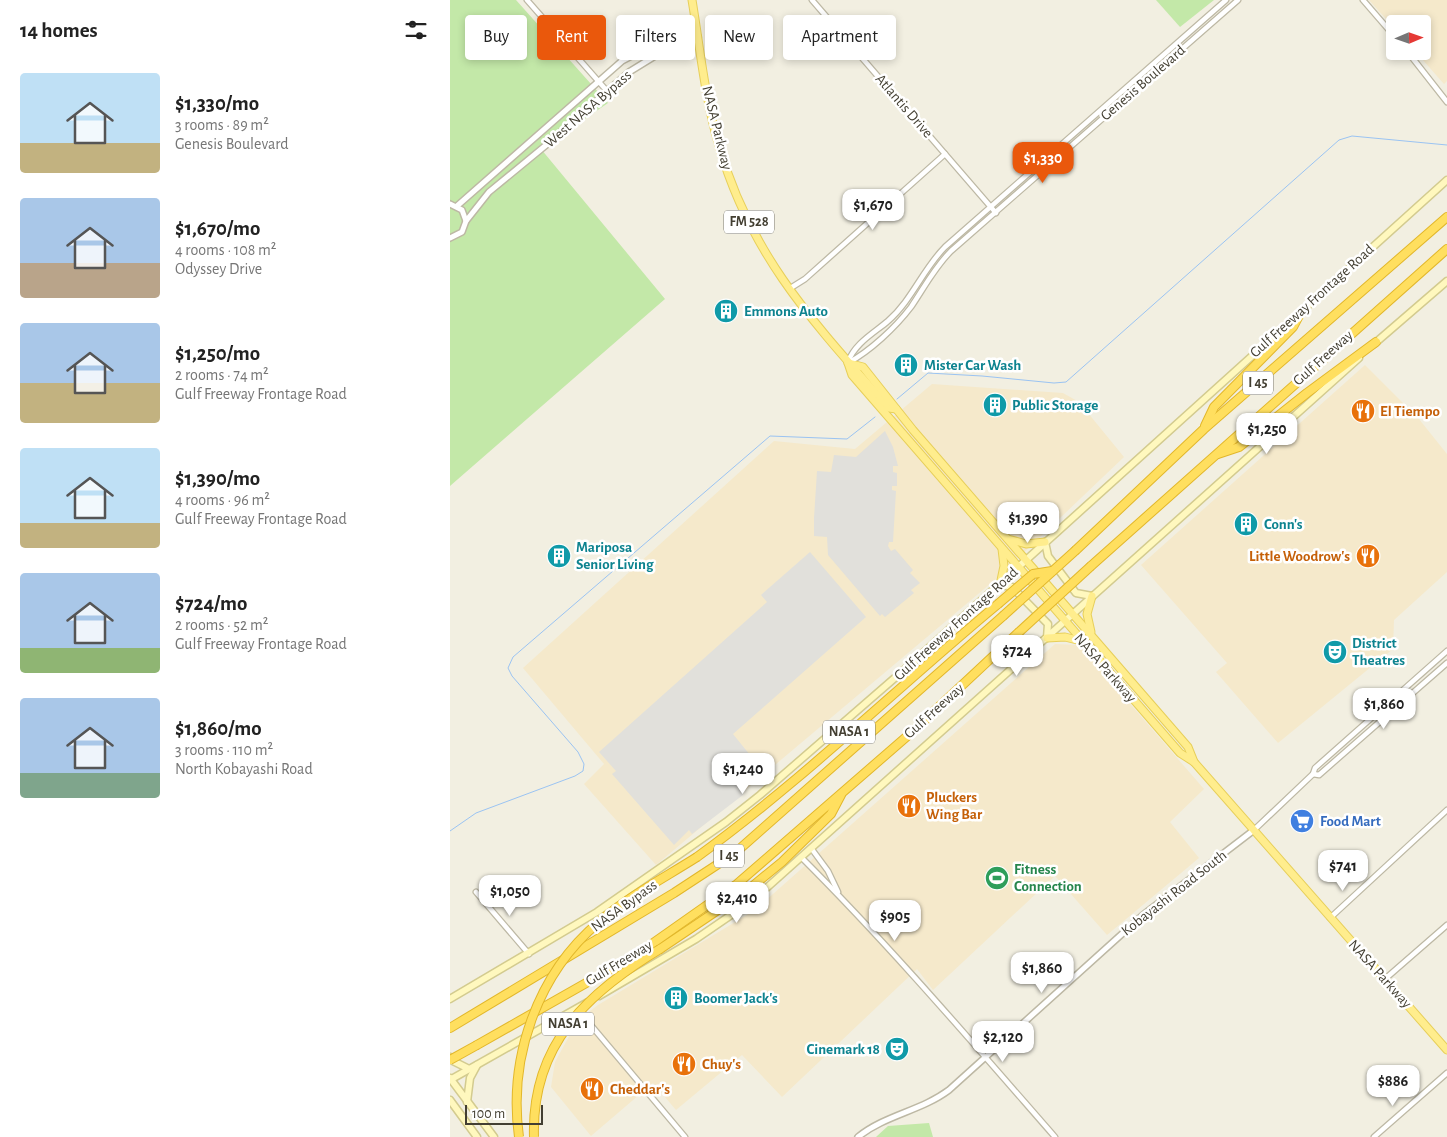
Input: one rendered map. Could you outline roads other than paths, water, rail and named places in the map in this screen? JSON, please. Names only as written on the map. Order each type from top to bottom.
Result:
[{"type":"highway","name":"Gulf Freeway","points":[[450,1028],[674,893],[734,853],[1076,550],[1204,429],[1447,217]]},
{"type":"highway","name":"Gulf Freeway","points":[[450,1059],[639,953],[738,884],[912,732],[1091,566],[1447,249]]},
{"type":"highway","points":[[1204,429],[1214,407],[1293,327],[1301,312]]},
{"type":"highway","points":[[1214,455],[1239,447],[1376,342]]},
{"type":"highway","name":"NASA Bypass","points":[[519,1137],[516,1099],[522,1054],[536,1009],[557,968],[581,938],[610,913],[698,857],[754,816],[918,671],[1033,574],[1052,571]]},
{"type":"highway","name":"NASA 1","points":[[534,1137],[535,1108],[540,1085],[557,1042],[568,1024],[603,988],[629,968],[660,950],[749,889],[782,862],[831,814],[842,792]]},
{"type":"main road","name":"FM 528","points":[[692,0],[698,37]]},
{"type":"main road","name":"NASA Parkway","points":[[698,37],[713,125],[728,175],[759,242],[788,290],[848,363],[852,375],[904,437],[1180,753],[1194,762],[1447,1050]]},
{"type":"main road","name":"Gulf Freeway Frontage Road","points":[[450,999],[529,954],[597,912],[726,822],[838,730],[1447,180]]},
{"type":"main road","points":[[494,1137],[450,1079],[696,939],[753,900],[1376,342],[1447,281]]},
{"type":"main road","name":"NASA Parkway","points":[[848,363],[863,367],[913,430],[1188,747],[1194,762]]},
{"type":"main road","points":[[904,437],[913,430]]},
{"type":"main road","points":[[1006,538],[1026,544],[1044,542],[1048,556],[1076,593],[1092,596]]},
{"type":"main road","points":[[1002,549],[1004,566],[1000,585],[1012,587],[1048,624],[1047,638]]},
{"type":"main road","points":[[1092,596],[1087,614],[1092,635]]},
{"type":"main road","points":[[1047,638],[1065,637],[1082,641]]},
{"type":"main road","points":[[450,1059],[469,1069]]},
{"type":"main road","points":[[467,1102],[470,1078],[477,1065]]},
{"type":"main road","points":[[451,1102],[478,1137]]},
{"type":"street","points":[[527,0],[607,91]]},
{"type":"street","name":"Atlantis Drive","points":[[812,0],[996,212]]},
{"type":"street","name":"Genesis Boulevard","points":[[848,363],[853,350],[897,312],[938,254],[1226,0]]},
{"type":"street","name":"Genesis Boulevard","points":[[848,363],[858,357],[903,316],[938,264],[1238,0]]},
{"type":"street","points":[[1363,0],[1386,27]]},
{"type":"street","name":"West NASA Bypass","points":[[457,206],[622,61],[650,45],[678,35],[698,37]]},
{"type":"street","name":"West NASA Bypass","points":[[450,238],[462,232],[466,221],[489,192],[640,64],[667,51],[684,47],[698,37]]},
{"type":"street","points":[[1414,60],[1447,102]]},
{"type":"street","points":[[1118,95],[1123,101]]},
{"type":"street","points":[[1055,151],[1060,156]]},
{"type":"street","points":[[788,290],[805,279],[945,154]]},
{"type":"street","points":[[450,204],[457,206],[466,221]]},
{"type":"street","points":[[1254,830],[1313,774],[1315,768],[1447,651]]},
{"type":"street","points":[[1313,774],[1319,775],[1447,663]]},
{"type":"street","points":[[1422,672],[1428,679]]},
{"type":"street","points":[[1330,918],[1447,810]]},
{"type":"street","name":"Kobayashi Road South","points":[[858,1137],[879,1122],[940,1097],[987,1058],[1143,915],[1254,830]]},
{"type":"street","points":[[811,848],[828,871],[840,895]]},
{"type":"street","points":[[801,857],[840,895],[987,1058],[1055,1137]]},
{"type":"street","points":[[476,892],[529,954]]},
{"type":"street","points":[[1385,979],[1447,925]]},
{"type":"street","points":[[576,1008],[686,1137]]},
{"type":"street","points":[[1374,1137],[1447,1073]]},
{"type":"waterway","points":[[897,399],[928,373],[1054,383],[1066,382],[1339,140],[1352,136],[1447,145]]},
{"type":"waterway","points":[[450,831],[476,813],[575,776],[583,771],[584,764],[578,752],[512,676],[508,668],[513,657],[770,436],[847,439],[875,417]]},
{"type":"place","name":"Emmons Auto","points":[[726,311]]},
{"type":"place","name":"Mister Car Wash","points":[[906,365]]},
{"type":"place","name":"Public Storage","points":[[995,405]]},
{"type":"place","name":"El Tiempo","points":[[1363,411]]},
{"type":"place","name":"Conn's","points":[[1246,524]]},
{"type":"place","name":"Mariposa Senior Living","points":[[559,556]]},
{"type":"place","name":"Little Woodrow's","points":[[1368,556]]},
{"type":"place","name":"District Theatres","points":[[1335,652]]},
{"type":"place","name":"Pluckers Wing Bar","points":[[909,806]]},
{"type":"place","name":"Food Mart","points":[[1302,821]]},
{"type":"place","name":"Fitness Connection","points":[[997,878]]},
{"type":"place","name":"Boomer Jack's","points":[[676,998]]},
{"type":"place","name":"Cinemark 18","points":[[897,1049]]},
{"type":"place","name":"Chuy's","points":[[684,1064]]},
{"type":"place","name":"Cheddar's","points":[[592,1089]]}]
